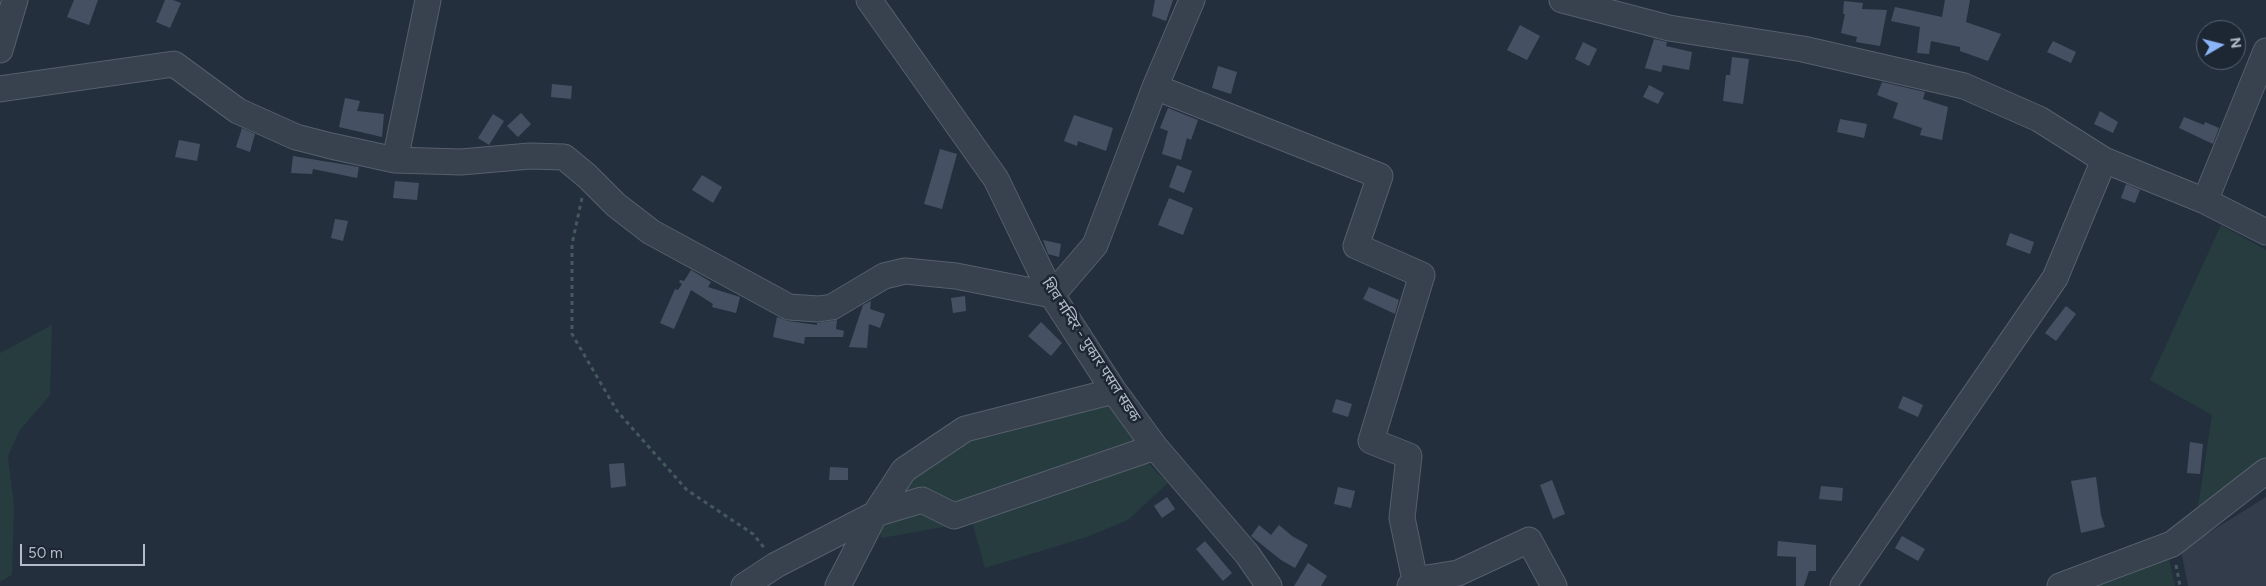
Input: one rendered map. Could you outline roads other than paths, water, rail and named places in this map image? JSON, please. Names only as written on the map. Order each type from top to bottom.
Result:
[{"type":"street","points":[[0,50],[15,0]]},
{"type":"street","points":[[394,160],[428,0]]},
{"type":"street","name":"शिव मन्दिर - पुकार पसल सडक","points":[[869,0],[996,179],[1052,296],[1114,391],[1155,447],[1246,554],[1269,586]]},
{"type":"street","points":[[0,89],[174,64],[238,111],[296,137],[394,160],[461,162],[530,156],[564,157],[587,176],[616,205],[651,232],[789,307],[818,309],[832,307],[884,276],[905,271],[956,276],[1052,296],[1094,245],[1155,87],[1192,0]]},
{"type":"street","points":[[1562,0],[1669,28],[1803,49],[1964,86],[2039,119],[2104,160],[2205,201],[2266,232]]},
{"type":"street","points":[[2205,201],[2266,51]]},
{"type":"street","points":[[1155,87],[1380,176],[1356,246],[1422,276],[1371,441],[1410,456],[1402,518],[1412,583],[1458,573],[1529,540],[1554,586]]},
{"type":"street","points":[[1844,586],[2055,278],[2104,160]]},
{"type":"street","points":[[838,586],[875,514],[904,470],[965,429],[1114,391]]},
{"type":"street","points":[[744,586],[776,565],[875,514],[922,500],[954,516],[1155,447]]},
{"type":"street","points":[[2060,586],[2172,544],[2266,471]]}]
